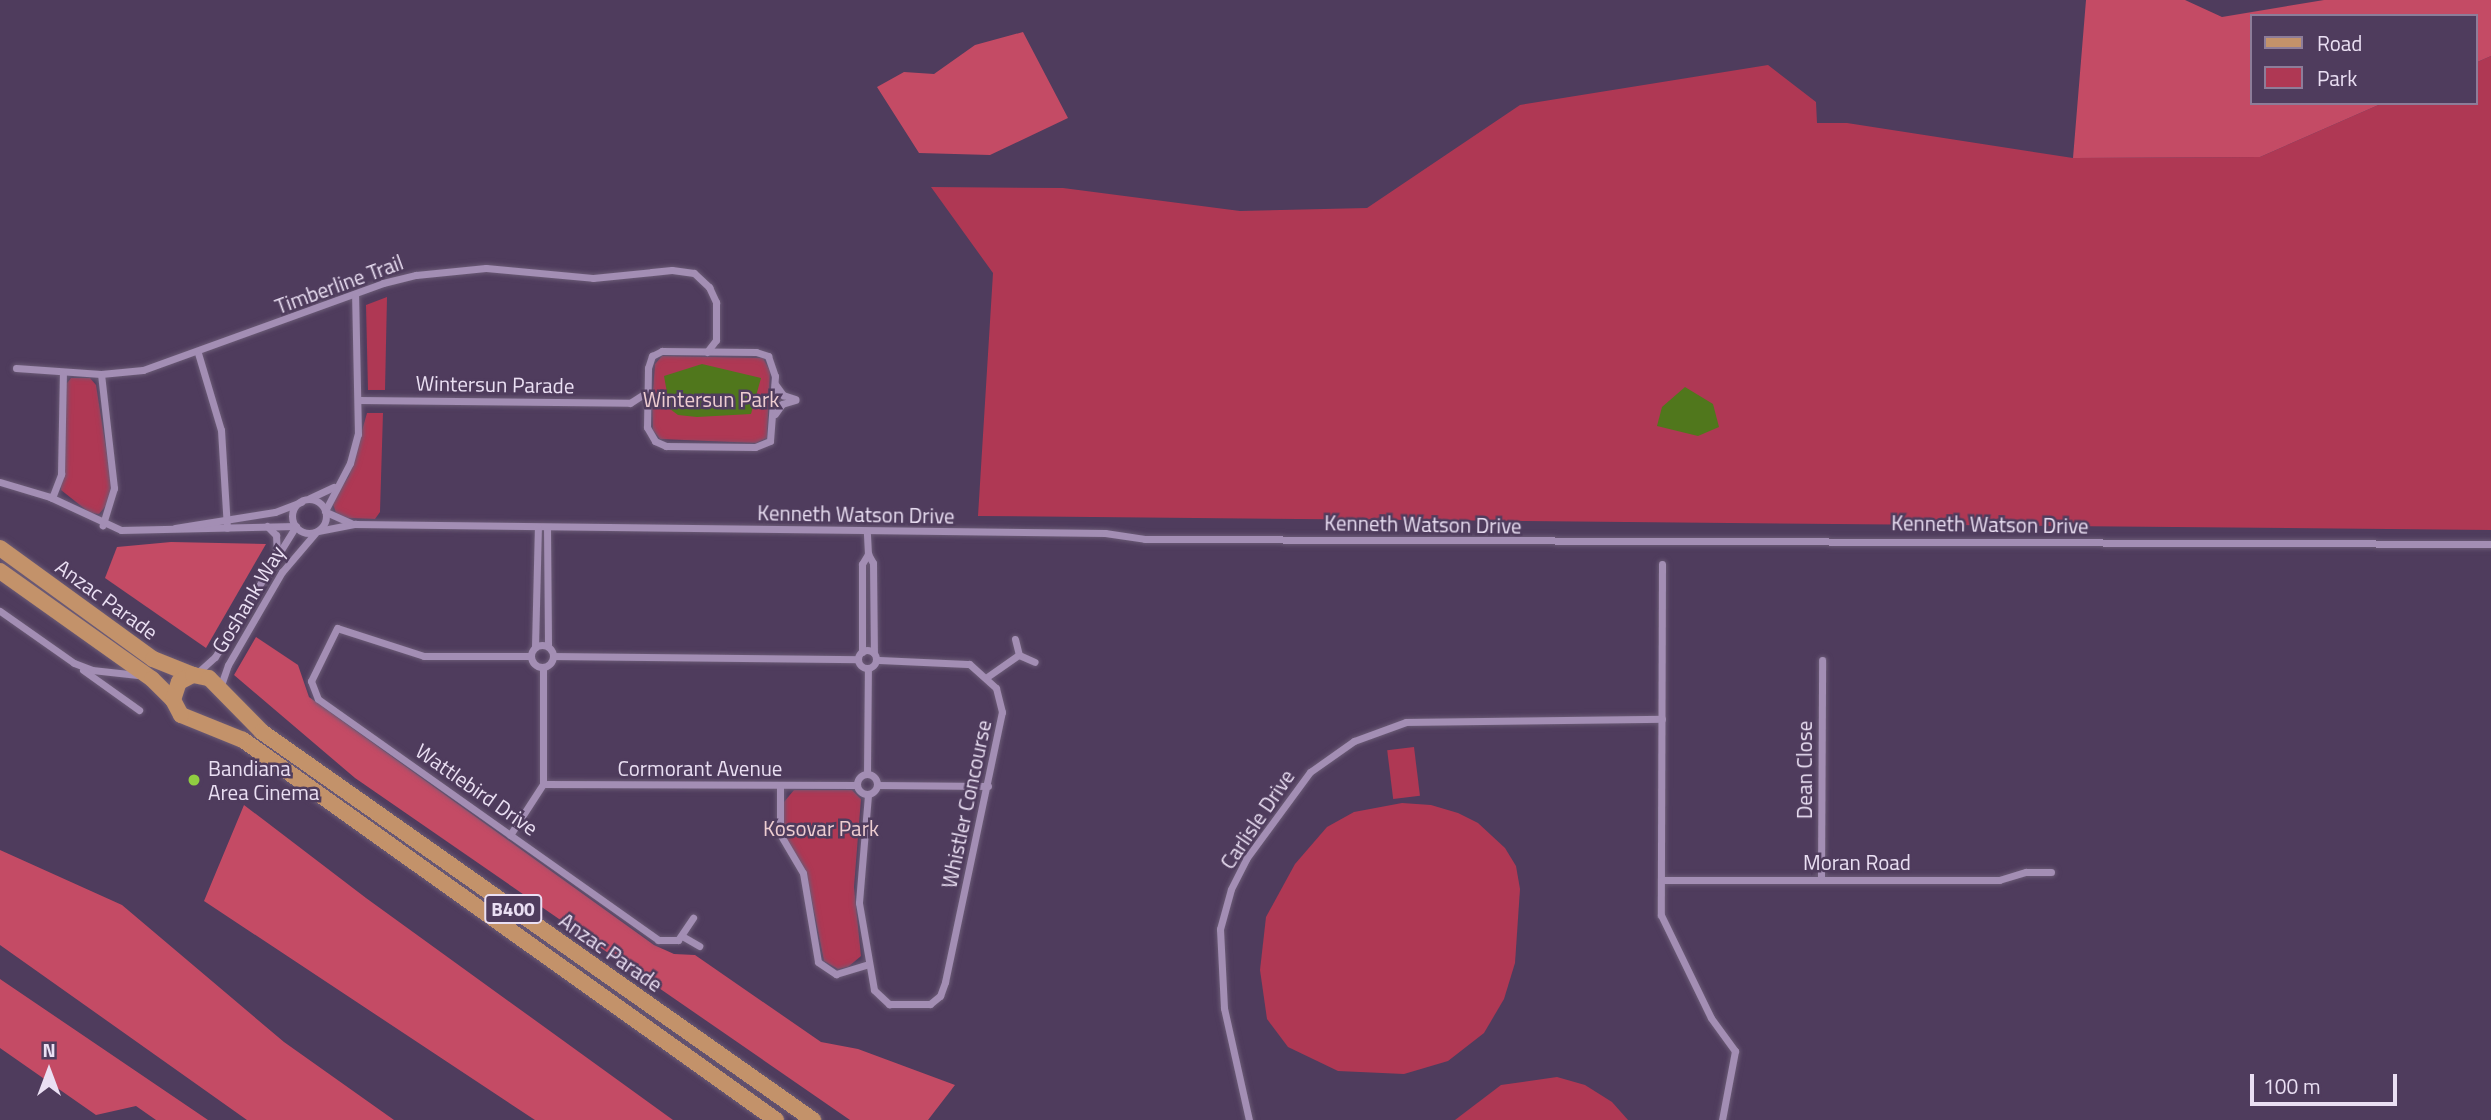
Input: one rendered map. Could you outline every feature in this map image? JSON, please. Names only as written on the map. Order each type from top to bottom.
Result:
[{"type":"main road","name":"Anzac Parade","points":[[0,548],[153,659],[194,675]]},
{"type":"main road","name":"Anzac Parade","points":[[0,571],[152,679],[173,700]]},
{"type":"main road","name":"B400","points":[[194,675],[209,678],[220,691]]},
{"type":"main road","points":[[173,700],[179,682],[194,675]]},
{"type":"main road","points":[[198,721],[217,710],[220,691]]},
{"type":"main road","name":"Anzac Parade","points":[[220,691],[262,732],[813,1120]]},
{"type":"main road","name":"B400","points":[[173,700],[181,715],[198,721]]},
{"type":"main road","name":"Anzac Parade","points":[[198,721],[243,740],[776,1120]]},
{"type":"street","name":"Timberline Trail","points":[[16,368],[101,374],[143,370],[198,353],[355,293],[416,275],[468,269],[593,278],[679,270],[694,273],[711,290],[716,335]]},
{"type":"street","points":[[0,482],[52,498],[103,525],[126,531],[259,525],[295,526],[304,533],[317,532],[335,486],[355,448],[359,400],[355,293]]},
{"type":"street","points":[[707,352],[716,335],[730,352]]},
{"type":"street","points":[[707,352],[766,355],[773,364],[775,384],[771,439],[755,447],[661,445],[650,436],[647,418],[649,362],[656,353],[707,352]]},
{"type":"street","points":[[198,353],[221,430],[227,528]]},
{"type":"street","points":[[52,498],[61,474],[63,373]]},
{"type":"street","points":[[101,374],[114,488],[103,525]]},
{"type":"street","points":[[774,416],[780,405],[795,400],[783,395],[775,384]]},
{"type":"street","points":[[630,403],[643,398],[648,390]]},
{"type":"street","name":"Wintersun Parade","points":[[359,400],[630,403]]},
{"type":"street","points":[[630,403],[640,407],[647,418]]},
{"type":"street","points":[[171,529],[226,517],[275,512],[335,486]]},
{"type":"street","points":[[302,501],[317,502],[326,512]]},
{"type":"street","points":[[295,526],[293,513],[302,501]]},
{"type":"street","name":"Kenneth Watson Drive","points":[[326,512],[355,524]]},
{"type":"street","name":"Kenneth Watson Drive","points":[[317,532],[355,524],[1540,543],[1863,540],[2491,544]]},
{"type":"street","name":"Goshank Way","points":[[259,525],[275,533],[276,556]]},
{"type":"street","name":"Goshank Way","points":[[194,675],[213,660],[295,526]]},
{"type":"street","points":[[543,527],[548,646],[554,656]]},
{"type":"street","points":[[543,527],[535,647],[531,656],[534,664],[543,668]]},
{"type":"street","name":"Goshank Way","points":[[220,691],[228,665],[282,572],[317,532]]},
{"type":"street","points":[[867,532],[868,554],[873,565],[876,657],[868,668]]},
{"type":"street","points":[[868,554],[862,564],[860,656],[868,668],[867,774],[857,785],[868,795]]},
{"type":"street","points":[[1662,564],[1661,880],[1666,928],[1711,1018],[1735,1051],[1722,1120]]},
{"type":"street","points":[[0,611],[139,710]]},
{"type":"street","name":"Wattlebird Drive","points":[[531,656],[411,654],[337,628],[311,673],[318,699],[658,940],[670,942],[682,936],[699,946]]},
{"type":"street","points":[[1014,639],[1020,655],[1035,662]]},
{"type":"street","points":[[535,647],[548,646]]},
{"type":"street","points":[[510,835],[543,784],[543,668],[554,656],[860,656],[960,661],[987,677],[1020,655]]},
{"type":"street","name":"Dean Close","points":[[1821,879],[1822,660]]},
{"type":"street","points":[[74,663],[152,679]]},
{"type":"street","name":"Whistler Concourse","points":[[869,964],[876,993],[885,1002],[927,1005],[942,993],[1003,725],[1000,700],[987,677]]},
{"type":"street","name":"Carlisle Drive","points":[[1250,1120],[1222,996],[1220,929],[1231,889],[1246,859],[1310,772],[1354,741],[1406,722],[1662,719]]},
{"type":"street","points":[[867,774],[877,785],[988,786]]},
{"type":"street","name":"Cormorant Avenue","points":[[543,784],[857,785]]},
{"type":"street","points":[[780,786],[780,834],[803,873],[819,963],[836,974],[869,964],[859,903],[868,795],[877,785]]},
{"type":"street","name":"Moran Road","points":[[1661,880],[1999,880],[2026,872],[2051,872]]},
{"type":"street","points":[[682,936],[693,918]]},
{"type":"green space","points":[[2491,56],[2491,530],[978,516],[993,273],[931,187],[1063,188],[1240,211],[1367,208],[1520,105],[1768,65],[1816,102],[1817,123],[1847,123],[2073,158],[2260,157],[2378,105],[2477,105],[2477,62]]},
{"type":"green space","points":[[387,297],[385,390],[368,390],[366,305]]},
{"type":"green space","name":"Wintersun Park","points":[[662,356],[763,358],[770,371],[767,438],[756,443],[660,439],[653,430],[652,404],[655,364]]},
{"type":"green space","points":[[71,378],[90,378],[96,385],[111,480],[109,502],[99,514],[90,513],[61,490],[64,387]]},
{"type":"green space","points":[[367,413],[383,413],[380,512],[375,519],[348,518],[336,513],[332,501],[349,476]]},
{"type":"green space","points":[[1414,747],[1420,796],[1393,799],[1387,750]]},
{"type":"green space","name":"Kosovar Park","points":[[794,790],[852,790],[861,799],[854,887],[861,956],[848,967],[838,969],[824,961],[808,881],[784,834],[784,802]]},
{"type":"green space","points":[[1402,803],[1431,805],[1458,813],[1478,823],[1505,848],[1516,866],[1520,889],[1515,963],[1504,999],[1484,1033],[1448,1061],[1404,1074],[1338,1071],[1288,1047],[1267,1019],[1260,970],[1266,917],[1295,864],[1327,827],[1354,812]]},
{"type":"green space","points":[[1557,1077],[1585,1085],[1612,1102],[1628,1120],[1455,1120],[1501,1085]]},
{"type":"shaded area","points":[[2086,0],[2185,0],[2222,17],[2324,0],[2491,0],[2491,56],[2477,62],[2477,14],[2250,14],[2250,105],[2378,105],[2260,157],[2073,158]]},
{"type":"shaded area","points":[[1023,32],[1068,118],[990,155],[919,153],[877,87],[904,72],[934,74],[975,45]]},
{"type":"shaded area","points":[[702,364],[761,378],[751,414],[697,417],[678,415],[670,409],[664,376]]},
{"type":"shaded area","points":[[1685,387],[1713,404],[1719,427],[1698,436],[1657,426],[1662,407]]},
{"type":"shaded area","points":[[171,542],[266,544],[206,648],[105,578],[117,547]]},
{"type":"shaded area","points":[[256,637],[298,665],[309,697],[654,945],[674,954],[695,955],[821,1042],[858,1049],[955,1085],[928,1120],[850,1120],[355,778],[234,675]]},
{"type":"shaded area","points":[[244,805],[366,898],[673,1120],[535,1120],[204,901]]},
{"type":"shaded area","points":[[0,850],[122,905],[284,1042],[394,1120],[247,1120],[0,945]]},
{"type":"shaded area","points":[[0,979],[208,1120],[156,1120],[136,1106],[96,1115],[0,1048]]},
{"type":"place","name":"Bandiana Area Cinema","points":[[194,780]]}]
